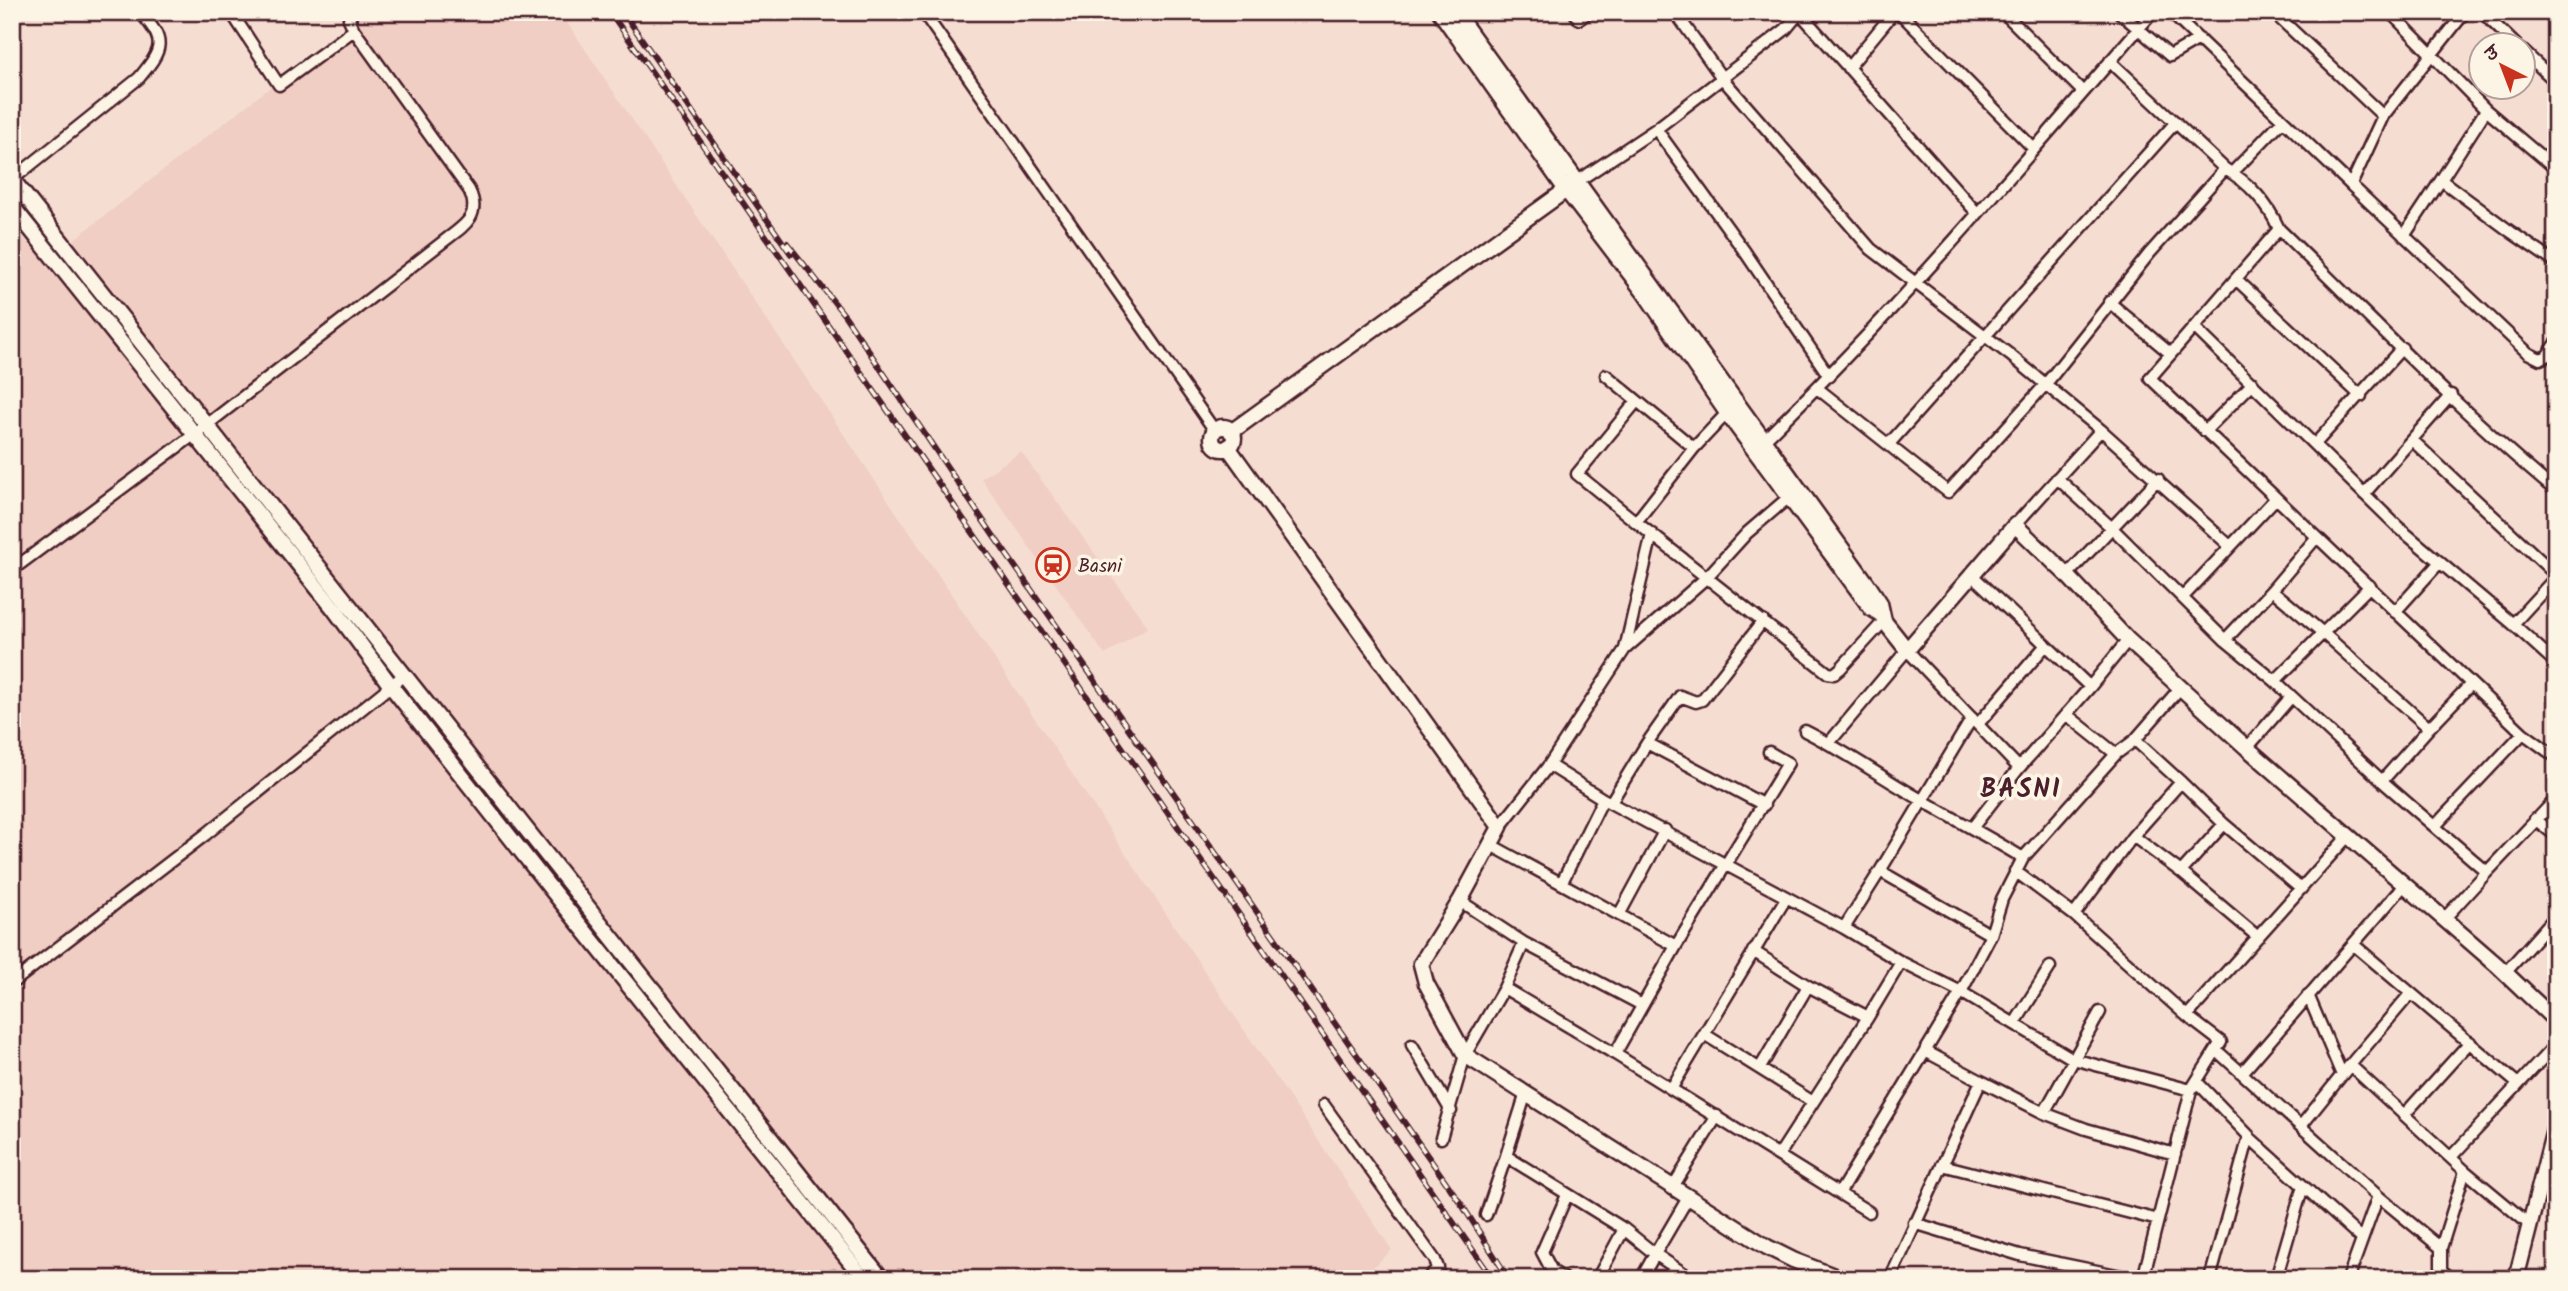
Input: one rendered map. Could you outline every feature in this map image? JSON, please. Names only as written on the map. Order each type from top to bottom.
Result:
[{"type":"street","points":[[140,12],[157,32],[159,46],[148,67],[139,78],[12,179],[882,1279]]},
{"type":"street","points":[[231,12],[278,85],[354,30]]},
{"type":"street","points":[[923,12],[1216,431]]},
{"type":"street","points":[[1440,12],[1764,440],[1866,582],[1880,603],[1883,618]]},
{"type":"street","points":[[1455,12],[1727,413],[1871,608],[2019,768]]},
{"type":"street","points":[[1574,12],[1579,19],[1589,12]]},
{"type":"street","points":[[1675,12],[1722,78],[1871,249],[1985,336],[2101,430],[2230,546]]},
{"type":"street","points":[[1848,68],[1894,12]]},
{"type":"street","points":[[1899,12],[2034,148]]},
{"type":"street","points":[[2003,12],[2083,92]]},
{"type":"street","points":[[2119,12],[2170,56],[2199,39]]},
{"type":"street","points":[[1764,440],[1915,285],[2153,12]]},
{"type":"street","points":[[2170,12],[2528,353],[2540,359],[2547,356],[2556,344]]},
{"type":"street","points":[[2273,12],[2383,116]]},
{"type":"street","points":[[2389,12],[2486,110],[2556,169]]},
{"type":"street","points":[[2351,185],[2383,116],[2465,12]]},
{"type":"street","points":[[2482,12],[2503,32]]},
{"type":"street","points":[[1231,432],[1572,186],[1656,129],[1786,29],[1800,13],[1977,213]]},
{"type":"street","points":[[12,570],[448,239],[465,225],[473,213],[475,202],[469,190],[354,30],[349,15]]},
{"type":"street","points":[[2110,61],[2228,171],[2261,198],[2271,210],[2279,229],[2511,453],[2556,491]]},
{"type":"street","points":[[2536,63],[2556,82]]},
{"type":"street","points":[[2404,236],[2486,110]]},
{"type":"street","points":[[1817,388],[1948,492],[2045,385],[2109,302],[2228,171],[2283,120]]},
{"type":"street","points":[[1889,444],[2176,122]]},
{"type":"street","points":[[1656,129],[1829,376]]},
{"type":"street","points":[[2441,180],[2556,263]]},
{"type":"street","points":[[12,206],[195,433],[335,610],[391,686],[864,1279]]},
{"type":"street","points":[[2279,229],[2150,378],[2523,733],[2556,757]]},
{"type":"street","points":[[2237,280],[2361,396]]},
{"type":"street","points":[[2109,302],[2171,354]]},
{"type":"street","points":[[2194,327],[2364,494],[2556,663]]},
{"type":"street","points":[[2315,444],[2402,348]]},
{"type":"street","points":[[1606,375],[1694,448]]},
{"type":"street","points":[[2205,431],[2253,383]]},
{"type":"street","points":[[2364,494],[2451,395]]},
{"type":"street","points":[[1637,401],[1577,474],[1828,673],[1834,674],[1883,618]]},
{"type":"street","points":[[1636,522],[1694,448],[1727,413]]},
{"type":"street","points":[[1225,428],[1231,432],[1233,441],[1228,447],[1219,448],[1213,444],[1212,437],[1216,431],[1225,428]]},
{"type":"street","points":[[1829,743],[2015,525],[2101,430]]},
{"type":"street","points":[[2412,440],[2556,576],[2513,624]]},
{"type":"street","points":[[1228,447],[1500,827]]},
{"type":"street","points":[[2057,478],[2225,639],[2487,872]]},
{"type":"street","points":[[2067,575],[2158,479]]},
{"type":"street","points":[[1789,497],[1747,533],[1707,577],[1625,649],[1549,765],[1500,827],[1460,901],[1421,964],[1426,983],[1465,1055],[1768,1247],[1840,1278]]},
{"type":"street","points":[[2183,597],[2275,499]]},
{"type":"street","points":[[2015,525],[2128,640],[2505,972],[2556,1021]]},
{"type":"street","points":[[1625,649],[1653,534]]},
{"type":"street","points":[[2225,639],[2272,590],[2316,538]]},
{"type":"street","points":[[2395,612],[2440,562]]},
{"type":"street","points":[[1973,576],[2090,687]]},
{"type":"street","points":[[2275,681],[2370,586]]},
{"type":"street","points":[[2272,590],[2429,728]]},
{"type":"street","points":[[1562,882],[1607,801],[1680,696],[1696,702],[1702,700],[1763,621]]},
{"type":"street","points":[[1973,827],[2019,768],[2128,640]]},
{"type":"street","points":[[1844,928],[1921,800],[1975,721],[2046,645]]},
{"type":"street","points":[[12,983],[205,835],[404,675]]},
{"type":"street","points":[[2382,780],[2471,684]]},
{"type":"street","points":[[1840,1192],[1961,992],[1991,934],[1998,908],[2023,858],[2116,754],[2135,740],[2181,687]]},
{"type":"street","points":[[2248,748],[2291,697]]},
{"type":"street","points":[[2066,714],[2116,754]]},
{"type":"street","points":[[1805,731],[2023,858]]},
{"type":"street","points":[[2435,826],[2523,733]]},
{"type":"street","points":[[2135,740],[2224,824],[2301,889]]},
{"type":"street","points":[[1647,743],[1763,805]]},
{"type":"street","points":[[1615,1054],[1676,946],[1788,763],[1769,752]]},
{"type":"street","points":[[1549,765],[1607,801],[1961,992],[2073,1059],[2194,1086],[2362,1239]]},
{"type":"street","points":[[2074,915],[2133,836],[2181,782]]},
{"type":"street","points":[[2444,919],[2556,799]]},
{"type":"street","points":[[2535,819],[2556,836]]},
{"type":"street","points":[[2181,872],[2224,824]]},
{"type":"street","points":[[1619,915],[1665,830]]},
{"type":"street","points":[[2187,1016],[2349,835]]},
{"type":"street","points":[[2133,836],[2181,872],[2258,937]]},
{"type":"street","points":[[1492,845],[1676,946]]},
{"type":"street","points":[[1880,871],[1991,934]]},
{"type":"street","points":[[2015,872],[2074,915],[2187,1016],[2221,1042],[2194,1086],[2143,1279]]},
{"type":"street","points":[[2242,1073],[2405,884]]},
{"type":"street","points":[[1671,1089],[1786,898]]},
{"type":"street","points":[[1460,901],[1524,943],[1642,1005]]},
{"type":"street","points":[[2505,972],[2553,923]]},
{"type":"street","points":[[1441,1138],[1451,1111],[1465,1055],[1504,988],[1524,943]]},
{"type":"street","points":[[2353,944],[2518,1084]]},
{"type":"street","points":[[1753,951],[1808,986],[1868,1017]]},
{"type":"street","points":[[1779,1155],[1901,962]]},
{"type":"street","points":[[2015,1023],[2050,967]]},
{"type":"street","points":[[1760,1068],[1808,986]]},
{"type":"street","points":[[1504,988],[1717,1116],[1869,1212]]},
{"type":"street","points":[[2301,1126],[2411,993]]},
{"type":"street","points":[[2308,995],[2342,1075]]},
{"type":"street","points":[[2044,1113],[2100,1012]]},
{"type":"street","points":[[1704,1034],[1814,1102]]},
{"type":"street","points":[[2404,1115],[2470,1042]]},
{"type":"street","points":[[2451,1157],[2556,1044]]},
{"type":"street","points":[[1412,1045],[1451,1111]]},
{"type":"street","points":[[2216,1050],[2378,1196],[2441,1248]]},
{"type":"street","points":[[1925,1051],[2044,1113],[2086,1129],[2175,1154]]},
{"type":"street","points":[[2350,1065],[2465,1171],[2530,1225]]},
{"type":"street","points":[[1890,1279],[1981,1081]]},
{"type":"street","points":[[1486,1215],[1526,1093]]},
{"type":"street","points":[[1324,1105],[1435,1259],[1438,1268],[1427,1279]]},
{"type":"street","points":[[1674,1185],[1717,1116]]},
{"type":"street","points":[[2516,1279],[2556,1122]]},
{"type":"street","points":[[2210,1279],[2249,1137]]},
{"type":"street","points":[[1506,1156],[1624,1229],[1692,1279]]},
{"type":"street","points":[[1942,1165],[2158,1220]]},
{"type":"street","points":[[2452,1279],[2439,1275],[2441,1248],[2465,1171]]},
{"type":"street","points":[[2540,1185],[2556,1190]]},
{"type":"street","points":[[2276,1279],[2303,1186]]},
{"type":"street","points":[[1564,1279],[1552,1271],[1542,1252],[1567,1195]]},
{"type":"street","points":[[1641,1279],[1689,1195]]},
{"type":"street","points":[[2348,1279],[2378,1196]]},
{"type":"street","points":[[1914,1223],[2020,1255],[2136,1279]]},
{"type":"street","points":[[1597,1279],[1624,1229]]},
{"type":"shaded area","points":[[367,12],[560,12],[1392,1250],[1360,1279],[12,1279],[12,225],[45,262]]},
{"type":"shaded area","name":"Basni","points":[[1021,452],[1148,627],[1105,655],[981,478]]},
{"type":"railway","points":[[610,12],[1493,1279]]},
{"type":"railway","points":[[623,12],[791,254]]},
{"type":"railway","points":[[787,243],[845,316],[993,535],[1462,1205],[1509,1279]]},
{"type":"place","name":"Basni","points":[[1053,565]]},
{"type":"district","name":"BASNI","points":[[2021,788]]}]
